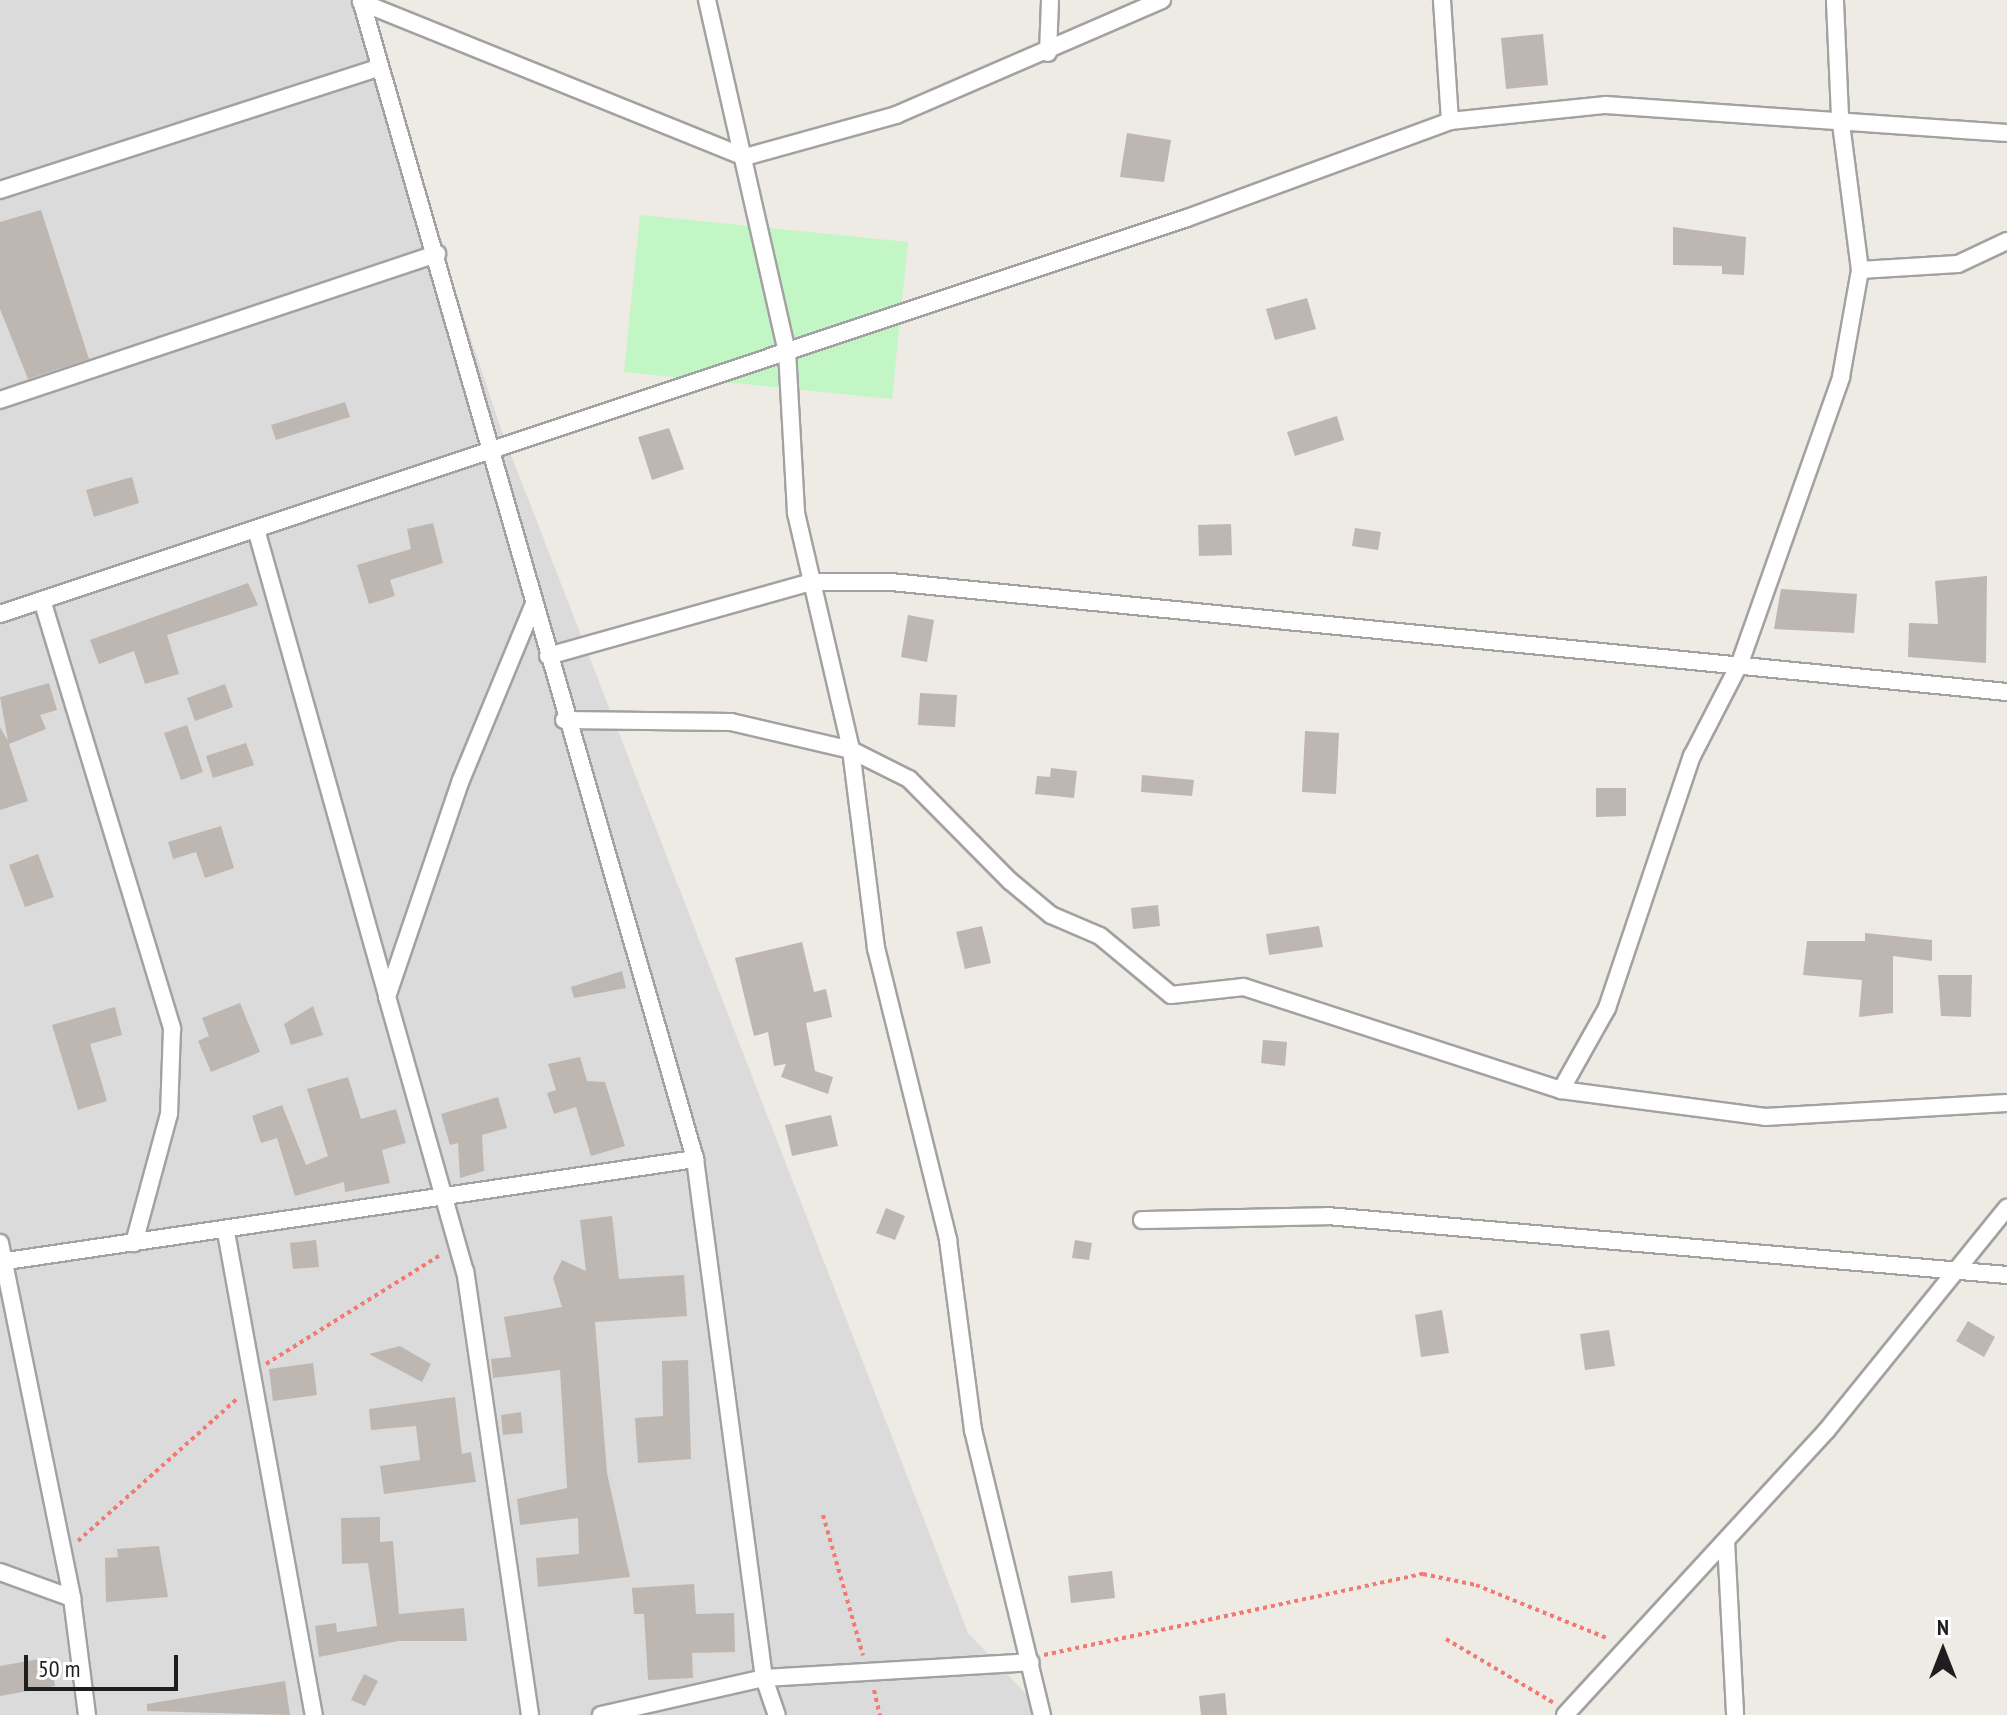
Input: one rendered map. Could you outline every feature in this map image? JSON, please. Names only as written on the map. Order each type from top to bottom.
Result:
[{"type":"street","points":[[707,0],[787,351],[796,513],[851,750],[876,948],[948,1240],[973,1430],[1042,1715]]},
{"type":"street","points":[[1048,53],[1050,0]]},
{"type":"street","points":[[361,1],[745,157],[896,115],[1048,53],[1162,0]]},
{"type":"street","points":[[1442,0],[1450,121]]},
{"type":"street","points":[[1561,1090],[1607,1008],[1692,756],[1737,670],[1841,377],[1860,270],[1841,125],[1835,0]]},
{"type":"street","points":[[361,1],[495,448],[564,720],[657,1011],[695,1159],[764,1678],[777,1715]]},
{"type":"street","points":[[0,190],[380,67]]},
{"type":"street","points":[[0,614],[1173,223],[1450,121],[1606,105],[1841,125],[2007,133]]},
{"type":"street","points":[[1860,270],[1958,264],[2007,241]]},
{"type":"street","points":[[0,400],[437,254]]},
{"type":"street","points":[[256,529],[441,1197],[465,1272],[530,1715]]},
{"type":"street","points":[[548,656],[812,582],[1068,596],[1737,670],[2007,692]]},
{"type":"street","points":[[42,600],[172,1029],[169,1114],[134,1243]]},
{"type":"street","points":[[387,997],[456,795],[534,604]]},
{"type":"street","points":[[564,720],[731,722],[851,750],[909,779],[1010,881],[1051,915],[1100,936],[1162,992],[1189,997],[1244,987],[1561,1090],[1802,1118],[2007,1103]]},
{"type":"street","points":[[2,1262],[226,1232],[695,1159]]},
{"type":"street","points":[[1567,1713],[1726,1541],[1959,1272],[2007,1208]]},
{"type":"street","points":[[1142,1220],[1327,1216],[2007,1275]]},
{"type":"street","points":[[226,1232],[314,1715]]},
{"type":"street","points":[[0,1243],[72,1598],[87,1715]]},
{"type":"street","points":[[1726,1541],[1735,1715]]},
{"type":"street","points":[[0,1572],[72,1598]]},
{"type":"street","points":[[601,1715],[764,1678],[869,1675],[1031,1662]]},
{"type":"path","points":[[823,1515],[880,1715]]},
{"type":"path","points":[[1031,1662],[1057,1647],[1423,1574],[1476,1585],[1628,1647]]},
{"type":"path","points":[[1446,1639],[1567,1713]]},
{"type":"shaded area","points":[[0,0],[359,0],[501,429],[968,1633],[1046,1715],[0,1715]]},
{"type":"green space","points":[[640,215],[908,242],[892,399],[624,372]]},
{"type":"building","points":[[1543,34],[1548,85],[1506,89],[1501,38]]},
{"type":"building","points":[[1127,133],[1171,140],[1164,182],[1120,177]]},
{"type":"building","points":[[41,210],[89,359],[28,379],[0,309],[0,222]]},
{"type":"building","points":[[1673,227],[1746,237],[1744,275],[1722,274],[1722,266],[1673,265]]},
{"type":"building","points":[[1307,298],[1316,329],[1275,340],[1266,309]]},
{"type":"building","points":[[345,402],[350,417],[276,440],[271,425]]},
{"type":"building","points":[[1337,416],[1344,440],[1295,456],[1287,432]]},
{"type":"building","points":[[669,428],[684,469],[652,480],[638,437]]},
{"type":"building","points":[[132,477],[139,503],[94,517],[86,490]]},
{"type":"building","points":[[433,523],[443,563],[390,580],[395,596],[369,604],[357,565],[411,549],[407,529]]},
{"type":"building","points":[[1231,524],[1232,555],[1199,556],[1198,525]]},
{"type":"building","points":[[1355,528],[1381,532],[1378,550],[1352,546]]},
{"type":"building","points":[[1987,576],[1986,663],[1908,657],[1909,623],[1938,624],[1935,581]]},
{"type":"building","points":[[248,583],[258,605],[167,635],[179,674],[145,684],[134,651],[99,664],[90,640]]},
{"type":"building","points":[[1781,589],[1857,594],[1854,633],[1774,629]]},
{"type":"building","points":[[908,615],[934,620],[927,662],[901,657]]},
{"type":"building","points":[[49,683],[57,710],[40,715],[46,729],[9,744],[28,801],[0,810],[0,727],[8,741],[0,697]]},
{"type":"building","points":[[225,684],[233,707],[195,721],[187,698]]},
{"type":"building","points":[[920,693],[957,695],[955,727],[918,725]]},
{"type":"building","points":[[187,725],[203,772],[181,780],[164,733]]},
{"type":"building","points":[[1305,731],[1339,733],[1336,794],[1302,792]]},
{"type":"building","points":[[246,743],[254,765],[213,778],[206,756]]},
{"type":"building","points":[[1051,768],[1077,771],[1074,798],[1035,794],[1037,776],[1050,777]]},
{"type":"building","points":[[1142,775],[1194,780],[1192,796],[1141,792]]},
{"type":"building","points":[[1596,788],[1626,788],[1626,816],[1596,817]]},
{"type":"building","points":[[221,826],[234,868],[205,878],[196,852],[173,859],[168,842]]},
{"type":"building","points":[[38,854],[54,897],[25,907],[9,865]]},
{"type":"building","points":[[1158,905],[1160,926],[1133,929],[1131,908]]},
{"type":"building","points":[[982,926],[991,963],[965,969],[956,932]]},
{"type":"building","points":[[1319,926],[1323,947],[1269,955],[1266,934]]},
{"type":"building","points":[[1865,933],[1932,940],[1932,961],[1893,956],[1893,1013],[1859,1017],[1862,980],[1803,975],[1807,941],[1865,941]]},
{"type":"building","points":[[802,942],[814,992],[826,989],[832,1017],[806,1023],[815,1071],[833,1077],[828,1094],[781,1077],[786,1064],[774,1066],[768,1032],[754,1036],[735,958]]},
{"type":"building","points":[[622,971],[626,988],[574,998],[571,987]]},
{"type":"building","points":[[1938,975],[1972,975],[1971,1017],[1941,1016]]},
{"type":"building","points":[[240,1003],[260,1052],[211,1072],[198,1041],[209,1036],[202,1018]]},
{"type":"building","points":[[313,1006],[323,1035],[291,1045],[284,1024]]},
{"type":"building","points":[[115,1007],[122,1035],[90,1044],[107,1101],[78,1110],[52,1025]]},
{"type":"building","points":[[1263,1040],[1287,1042],[1285,1066],[1261,1063]]},
{"type":"building","points":[[580,1057],[587,1081],[605,1082],[625,1146],[591,1156],[576,1107],[554,1114],[547,1093],[556,1090],[548,1064]]},
{"type":"building","points":[[348,1077],[361,1119],[396,1109],[406,1143],[382,1150],[390,1183],[345,1192],[344,1182],[295,1196],[277,1138],[261,1143],[252,1116],[282,1105],[306,1165],[328,1156],[307,1089]]},
{"type":"building","points":[[498,1097],[507,1128],[482,1135],[484,1171],[460,1178],[458,1143],[450,1145],[441,1114]]},
{"type":"building","points":[[831,1115],[838,1146],[792,1156],[785,1125]]},
{"type":"building","points":[[886,1208],[905,1216],[895,1240],[876,1233]]},
{"type":"building","points":[[612,1216],[619,1279],[684,1275],[687,1316],[595,1322],[607,1473],[630,1577],[538,1587],[536,1558],[579,1554],[578,1518],[520,1525],[517,1499],[567,1488],[560,1370],[493,1378],[491,1359],[511,1357],[504,1317],[562,1307],[553,1278],[562,1260],[586,1271],[580,1220]]},
{"type":"building","points":[[316,1240],[319,1267],[293,1269],[290,1243]]},
{"type":"building","points":[[1075,1240],[1092,1243],[1089,1260],[1072,1258]]},
{"type":"building","points":[[1442,1310],[1449,1353],[1421,1357],[1415,1315]]},
{"type":"building","points":[[1968,1321],[1995,1337],[1984,1357],[1956,1341]]},
{"type":"building","points":[[1609,1330],[1615,1366],[1585,1370],[1580,1334]]},
{"type":"building","points":[[400,1346],[431,1364],[422,1382],[369,1354]]},
{"type":"building","points":[[688,1360],[691,1459],[638,1463],[635,1418],[663,1416],[662,1361]]},
{"type":"building","points":[[313,1363],[317,1395],[273,1401],[269,1369]]},
{"type":"building","points":[[455,1397],[462,1454],[471,1452],[476,1482],[384,1494],[380,1466],[420,1460],[416,1426],[371,1430],[369,1409]]},
{"type":"building","points":[[521,1412],[523,1433],[503,1435],[501,1415]]},
{"type":"building","points":[[380,1517],[380,1542],[393,1541],[399,1614],[464,1608],[467,1641],[398,1641],[319,1657],[315,1626],[336,1623],[337,1632],[377,1626],[368,1563],[342,1564],[341,1518]]},
{"type":"building","points":[[159,1546],[168,1597],[106,1602],[105,1558],[118,1557],[117,1549]]},
{"type":"building","points":[[1112,1571],[1115,1598],[1071,1603],[1068,1576]]},
{"type":"building","points":[[694,1584],[696,1614],[734,1613],[735,1652],[692,1653],[693,1678],[648,1680],[644,1614],[634,1614],[632,1588]]},
{"type":"building","points":[[50,1657],[55,1686],[0,1696],[0,1666]]},
{"type":"building","points":[[364,1674],[378,1681],[365,1706],[351,1700]]},
{"type":"building","points":[[285,1681],[290,1715],[147,1711],[147,1704]]},
{"type":"building","points":[[1225,1693],[1227,1715],[1201,1715],[1199,1696]]}]
